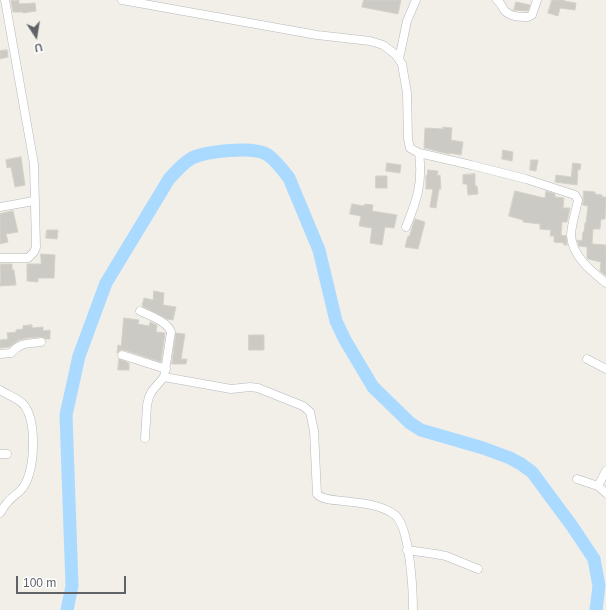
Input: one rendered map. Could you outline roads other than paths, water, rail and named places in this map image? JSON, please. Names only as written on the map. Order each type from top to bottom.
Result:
[{"type":"street","points":[[0,258],[28,258],[34,252],[36,247],[34,164],[5,0]]},
{"type":"street","points":[[122,0],[317,34],[370,41],[391,50],[400,59],[402,64],[406,84],[409,144],[414,151],[526,179],[576,195],[578,200],[571,232],[572,242],[586,266],[606,282]]},
{"type":"street","points":[[400,59],[407,21],[416,0]]},
{"type":"street","points":[[497,0],[510,15],[528,17],[532,14],[537,0]]},
{"type":"street","points":[[406,228],[421,178],[419,153]]},
{"type":"street","points":[[0,207],[34,201]]},
{"type":"street","points":[[140,311],[158,320],[170,329],[171,336],[165,373],[149,397],[145,416],[144,438]]},
{"type":"street","points":[[0,354],[11,353],[16,347],[23,344],[41,342]]},
{"type":"street","points":[[122,355],[165,373],[231,388],[258,388],[303,406],[310,412],[314,432],[317,494],[328,499],[375,505],[395,515],[403,526],[412,582],[413,610]]},
{"type":"street","points":[[587,359],[606,368]]},
{"type":"street","points":[[0,390],[21,402],[25,406],[31,420],[32,431],[31,464],[28,479],[23,487],[6,503],[0,514]]},
{"type":"street","points":[[598,486],[606,471]]},
{"type":"street","points":[[578,479],[598,486],[606,493]]},
{"type":"street","points":[[407,550],[446,556],[478,569]]},
{"type":"waterway","points":[[67,610],[72,586],[66,415],[79,356],[106,283],[169,179],[180,167],[192,158],[208,153],[230,150],[261,152],[268,155],[277,163],[289,178],[319,250],[336,321],[345,340],[373,387],[410,423],[421,430],[483,448],[510,458],[532,472],[572,526],[594,559],[599,586],[596,610]]}]
